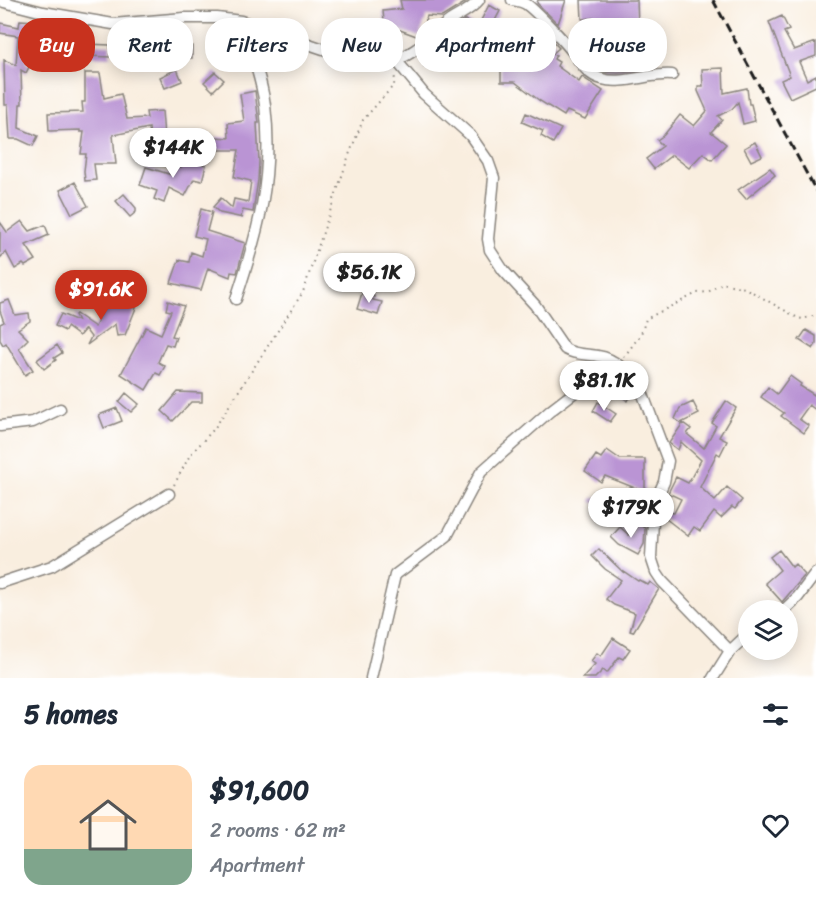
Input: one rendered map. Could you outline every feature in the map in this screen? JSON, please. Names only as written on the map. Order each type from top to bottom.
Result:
[{"type":"street","points":[[403,56],[418,49],[479,0]]},
{"type":"street","points":[[513,0],[529,6],[570,49],[583,67],[595,76],[605,80],[661,74],[672,75]]},
{"type":"street","points":[[8,2],[43,12],[113,24],[205,18]]},
{"type":"street","points":[[403,68],[424,94],[470,135],[488,161],[494,178],[488,239],[493,256],[503,270],[534,305],[565,349],[604,357],[614,362],[642,392],[668,461],[664,482],[654,504],[651,557],[653,566],[662,581],[730,651]]},
{"type":"street","points":[[236,299],[264,204],[267,156],[265,105],[257,72]]},
{"type":"street","points":[[371,678],[395,575],[447,536],[481,472],[550,411],[614,362]]},
{"type":"street","points":[[0,426],[33,423],[60,409]]},
{"type":"street","points":[[0,583],[51,566],[169,494]]},
{"type":"street","points":[[795,600],[816,573]]},
{"type":"street","points":[[712,678],[730,651],[738,643]]},
{"type":"path","points":[[169,494],[190,455],[214,429],[303,292],[363,120],[394,85],[395,72]]},
{"type":"path","points":[[614,362],[622,360],[641,334],[646,319],[697,293],[708,292],[722,284],[745,288],[798,318],[803,319],[816,315]]},
{"type":"building","points":[[400,0],[466,0],[442,17],[415,18],[415,36],[403,31],[403,18],[384,18],[383,11],[402,9]]},
{"type":"building","points":[[538,0],[566,0],[558,24],[556,18],[552,18],[537,3]]},
{"type":"building","points":[[581,0],[637,0],[638,18],[582,18]]},
{"type":"building","points":[[489,5],[500,11],[496,18],[482,18]]},
{"type":"building","points":[[782,16],[789,30],[784,32],[794,50],[816,42],[816,56],[799,62],[807,80],[816,75],[816,86],[790,98],[781,80],[790,76],[769,22]]},
{"type":"building","points":[[0,23],[18,27],[18,36],[0,33]]},
{"type":"building","points":[[18,36],[18,72],[21,72],[22,104],[20,104],[19,128],[38,136],[33,146],[18,139],[10,139],[8,105],[5,105],[4,60],[16,65]]},
{"type":"building","points":[[95,44],[107,45],[107,57],[95,56]]},
{"type":"building","points":[[556,60],[559,62],[557,66],[579,82],[582,77],[603,91],[585,119],[567,111],[564,116],[515,82],[501,82],[501,72],[556,72]]},
{"type":"building","points":[[723,68],[724,93],[747,88],[749,104],[751,104],[755,121],[743,124],[738,102],[732,109],[718,116],[722,120],[711,132],[726,144],[712,160],[703,153],[689,168],[672,155],[654,169],[646,159],[663,146],[657,140],[680,115],[694,126],[707,111],[698,91],[698,86],[703,86],[702,69]]},
{"type":"building","points":[[171,72],[178,72],[182,81],[165,88],[160,77]]},
{"type":"building","points":[[215,72],[224,80],[213,91],[204,82]]},
{"type":"building","points":[[85,73],[100,73],[104,98],[121,94],[127,119],[147,118],[146,112],[162,111],[164,136],[150,137],[149,128],[113,135],[116,164],[94,164],[96,180],[85,181],[86,154],[81,154],[84,132],[80,130],[49,131],[48,113],[83,112]]},
{"type":"building","points":[[255,91],[259,123],[257,123],[258,180],[253,212],[243,210],[241,217],[243,218],[220,213],[213,207],[221,198],[232,208],[234,199],[248,202],[251,181],[234,177],[239,150],[215,150],[216,137],[229,138],[228,123],[244,121],[240,94]]},
{"type":"building","points":[[526,113],[561,129],[553,143],[541,136],[543,131],[522,122]]},
{"type":"building","points":[[755,142],[762,156],[751,161],[744,148]]},
{"type":"building","points":[[180,159],[206,165],[202,181],[194,179],[185,196],[169,188],[164,203],[154,199],[157,191],[140,185],[146,167],[172,175],[175,165],[181,167]]},
{"type":"building","points":[[770,168],[775,175],[746,199],[738,190]]},
{"type":"building","points":[[75,182],[88,206],[72,214],[60,190]]},
{"type":"building","points":[[124,194],[136,208],[136,212],[130,217],[116,201]]},
{"type":"building","points":[[201,209],[212,212],[207,231],[245,243],[237,273],[231,272],[230,277],[208,268],[201,290],[171,283],[179,260],[189,262],[191,252],[202,256],[206,239],[194,236]]},
{"type":"building","points":[[22,221],[30,231],[45,225],[49,235],[26,245],[36,260],[15,269],[6,252],[0,258],[0,222],[7,232]]},
{"type":"building","points":[[362,293],[374,296],[373,300],[382,302],[378,315],[357,309]]},
{"type":"building","points":[[108,299],[136,308],[125,335],[117,336],[115,324],[87,345],[91,337],[85,329],[79,336],[67,327],[65,331],[55,326],[61,314],[78,321],[76,314],[95,327]]},
{"type":"building","points":[[9,300],[15,315],[29,313],[30,321],[18,329],[28,339],[19,348],[33,370],[25,375],[6,343],[3,345],[0,340],[0,324],[4,322],[0,303]]},
{"type":"building","points":[[168,301],[184,306],[172,336],[176,337],[173,346],[166,344],[158,362],[165,366],[160,375],[156,373],[146,390],[121,374],[146,327],[161,334],[171,311],[166,310]]},
{"type":"building","points":[[806,330],[816,336],[813,349],[799,340]]},
{"type":"building","points":[[57,345],[62,353],[44,369],[37,360]]},
{"type":"building","points":[[617,376],[634,394],[627,401],[610,383]]},
{"type":"building","points":[[790,376],[801,384],[800,386],[816,396],[816,410],[809,405],[799,419],[809,426],[804,433],[781,416],[784,413],[761,397],[768,387],[777,394]]},
{"type":"building","points":[[178,392],[202,393],[202,402],[191,402],[173,421],[162,411]]},
{"type":"building","points":[[126,393],[139,404],[131,412],[119,402]]},
{"type":"building","points":[[726,401],[736,408],[719,437],[727,441],[720,455],[717,453],[700,487],[715,501],[727,487],[742,500],[735,509],[732,507],[721,518],[714,512],[700,531],[694,527],[688,536],[661,515],[661,512],[674,513],[681,499],[668,493],[676,477],[688,483],[701,460],[681,442],[678,450],[669,443],[683,423],[691,429],[687,434],[704,448],[716,426],[712,423]]},
{"type":"building","points":[[598,402],[616,414],[610,422],[593,411]]},
{"type":"building","points":[[693,402],[699,414],[681,423],[675,419],[680,408]]},
{"type":"building","points":[[117,408],[122,421],[104,428],[99,415]]},
{"type":"building","points":[[607,450],[620,459],[645,459],[645,492],[605,476],[601,482],[585,471],[596,455],[601,458]]},
{"type":"building","points":[[619,494],[646,494],[646,507],[627,509],[591,502],[592,498],[624,498]]},
{"type":"building","points":[[636,523],[645,528],[644,544],[638,555],[619,545],[611,537],[620,527],[629,535]]},
{"type":"building","points":[[599,549],[623,572],[648,585],[650,582],[659,589],[633,632],[630,631],[635,613],[614,605],[606,599],[621,580],[592,556]]},
{"type":"building","points":[[779,550],[792,567],[795,564],[805,575],[784,600],[780,600],[765,583],[780,570],[770,557]]},
{"type":"building","points":[[613,638],[630,649],[623,659],[619,657],[607,673],[603,670],[595,678],[582,678],[595,664],[591,661],[597,653],[601,656]]},
{"type":"railway","points":[[713,0],[816,191]]}]
